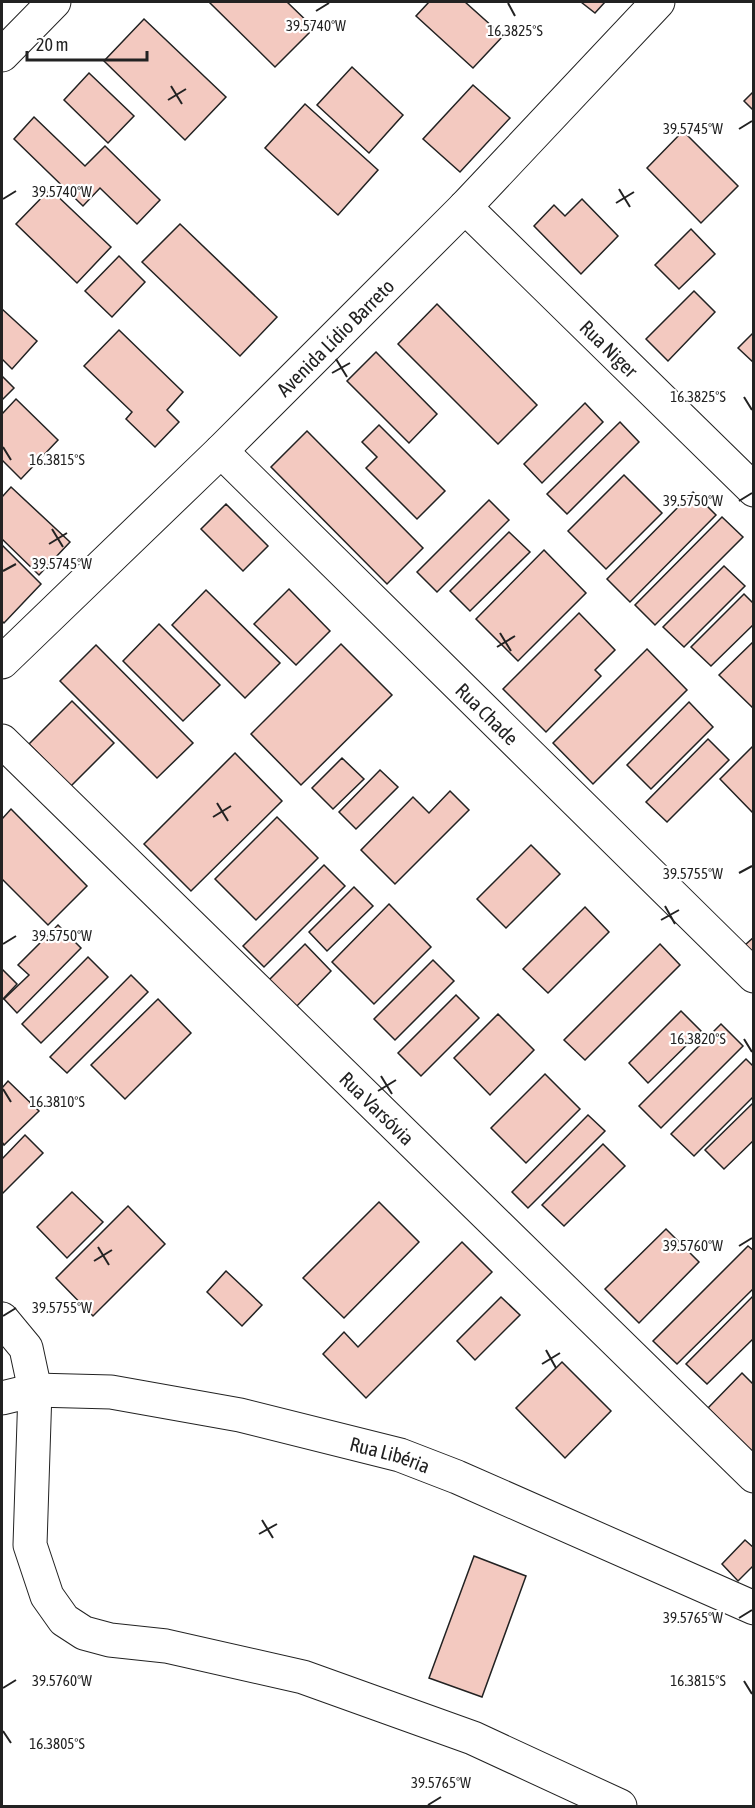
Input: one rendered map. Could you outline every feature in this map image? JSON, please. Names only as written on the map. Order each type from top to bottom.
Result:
[{"type":"street","points":[[2,55],[54,2]]},
{"type":"street","name":"Avenida Lídio Barreto","points":[[2,662],[221,451],[465,207],[658,2]]},
{"type":"street","name":"Rua Niger","points":[[465,207],[753,490]]},
{"type":"street","name":"Rua Chade","points":[[221,451],[753,976]]},
{"type":"street","name":"Rua Varsóvia","points":[[2,741],[753,1476]]},
{"type":"street","points":[[2,1320],[26,1348],[35,1390],[30,1545],[47,1596],[64,1620],[84,1633],[111,1640],[166,1646],[303,1677],[473,1738],[620,1806]]},
{"type":"street","name":"Rua Libéria","points":[[2,1398],[35,1390],[111,1392],[240,1415],[400,1455],[458,1477],[753,1608]]},
{"type":"building","points":[[209,2],[287,2],[314,28],[275,67]]},
{"type":"building","points":[[429,2],[465,2],[503,36],[473,68],[416,16]]},
{"type":"building","points":[[581,2],[605,2],[595,13]]},
{"type":"building","points":[[144,19],[226,97],[185,140],[104,61]]},
{"type":"building","points":[[352,67],[403,115],[369,153],[317,105]]},
{"type":"building","points":[[89,73],[134,116],[108,143],[64,100]]},
{"type":"building","points":[[473,85],[510,118],[460,172],[423,139]]},
{"type":"building","points":[[754,91],[754,111],[744,101]]},
{"type":"building","points":[[305,104],[378,170],[338,215],[265,148]]},
{"type":"building","points":[[34,117],[85,166],[105,146],[160,200],[137,224],[100,188],[83,206],[14,139]]},
{"type":"building","points":[[683,131],[738,186],[701,223],[647,168]]},
{"type":"building","points":[[50,189],[111,247],[77,283],[16,224]]},
{"type":"building","points":[[582,199],[618,236],[581,274],[534,226],[554,205],[565,216]]},
{"type":"building","points":[[180,224],[277,317],[240,356],[142,262]]},
{"type":"building","points":[[691,229],[715,254],[679,289],[655,265]]},
{"type":"building","points":[[119,256],[145,282],[112,317],[85,291]]},
{"type":"building","points":[[694,291],[715,312],[668,361],[646,339]]},
{"type":"building","points":[[437,304],[537,405],[498,444],[398,344]]},
{"type":"building","points":[[2,309],[37,341],[12,369],[2,359]]},
{"type":"building","points":[[119,330],[183,392],[167,410],[179,422],[155,447],[126,419],[132,412],[84,366]]},
{"type":"building","points":[[754,332],[754,363],[738,348]]},
{"type":"building","points":[[376,352],[437,414],[409,443],[347,381]]},
{"type":"building","points":[[2,376],[14,388],[2,400]]},
{"type":"building","points":[[16,399],[58,440],[21,479],[2,460],[2,414]]},
{"type":"building","points":[[585,403],[603,422],[542,483],[524,464]]},
{"type":"building","points":[[620,422],[639,442],[567,514],[547,494]]},
{"type":"building","points":[[379,425],[445,491],[417,519],[366,468],[377,457],[362,442]]},
{"type":"building","points":[[307,431],[423,548],[387,584],[271,467]]},
{"type":"building","points":[[624,475],[662,513],[606,569],[568,531]]},
{"type":"building","points":[[11,487],[70,542],[39,575],[2,539],[2,497]]},
{"type":"building","points":[[693,492],[716,515],[630,602],[607,579]]},
{"type":"building","points":[[489,500],[509,520],[437,592],[417,572]]},
{"type":"building","points":[[226,504],[268,546],[243,571],[201,529]]},
{"type":"building","points":[[722,517],[743,537],[655,625],[635,605]]},
{"type":"building","points":[[509,532],[530,552],[470,611],[450,591]]},
{"type":"building","points":[[2,545],[41,584],[4,623],[2,621]]},
{"type":"building","points":[[544,550],[586,593],[518,661],[476,619]]},
{"type":"building","points":[[724,566],[745,586],[684,647],[663,627]]},
{"type":"building","points":[[289,589],[330,631],[296,665],[254,624]]},
{"type":"building","points":[[206,590],[280,663],[245,698],[172,625]]},
{"type":"building","points":[[744,594],[754,604],[754,624],[711,666],[691,647]]},
{"type":"building","points":[[579,613],[615,650],[595,670],[601,676],[546,732],[503,689]]},
{"type":"building","points":[[159,624],[220,685],[183,721],[123,661]]},
{"type":"building","points":[[754,641],[754,709],[719,675]]},
{"type":"building","points":[[341,644],[392,695],[301,785],[251,734]]},
{"type":"building","points":[[96,645],[193,743],[157,778],[60,681]]},
{"type":"building","points":[[647,649],[687,690],[593,784],[553,743]]},
{"type":"building","points":[[72,701],[114,743],[71,786],[29,744]]},
{"type":"building","points":[[689,702],[713,727],[651,789],[627,765]]},
{"type":"building","points":[[708,739],[729,760],[667,822],[646,802]]},
{"type":"building","points":[[754,745],[754,813],[753,813],[720,779]]},
{"type":"building","points":[[235,753],[282,801],[191,891],[144,844]]},
{"type":"building","points":[[342,758],[364,779],[333,809],[312,788]]},
{"type":"building","points":[[380,770],[398,787],[356,829],[339,812]]},
{"type":"building","points":[[450,791],[469,810],[395,884],[361,850],[413,797],[429,813]]},
{"type":"building","points":[[11,809],[87,886],[48,925],[2,879],[2,819]]},
{"type":"building","points":[[277,817],[318,858],[256,920],[215,879]]},
{"type":"building","points":[[531,845],[560,874],[506,928],[477,899]]},
{"type":"building","points":[[324,865],[345,886],[264,967],[243,946]]},
{"type":"building","points":[[354,887],[373,906],[327,951],[309,932]]},
{"type":"building","points":[[389,904],[431,947],[374,1004],[332,962]]},
{"type":"building","points":[[585,907],[609,932],[548,993],[523,969]]},
{"type":"building","points":[[58,925],[81,948],[17,1013],[4,999],[29,975],[18,965]]},
{"type":"building","points":[[754,937],[754,954],[745,945]]},
{"type":"building","points":[[305,944],[331,971],[295,1008],[269,980]]},
{"type":"building","points":[[660,944],[680,965],[585,1060],[564,1040]]},
{"type":"building","points":[[88,957],[108,977],[41,1043],[22,1024]]},
{"type":"building","points":[[433,960],[454,981],[395,1040],[374,1019]]},
{"type":"building","points":[[2,969],[17,984],[2,1000]]},
{"type":"building","points":[[131,975],[148,992],[67,1073],[50,1057]]},
{"type":"building","points":[[456,995],[479,1018],[421,1076],[398,1053]]},
{"type":"building","points":[[158,999],[191,1033],[125,1099],[91,1065]]},
{"type":"building","points":[[681,1011],[701,1031],[648,1083],[629,1063]]},
{"type":"building","points":[[498,1014],[534,1050],[490,1095],[454,1058]]},
{"type":"building","points":[[721,1024],[743,1046],[661,1128],[639,1106]]},
{"type":"building","points":[[746,1059],[754,1067],[754,1096],[694,1156],[671,1134]]},
{"type":"building","points":[[545,1074],[580,1109],[526,1163],[491,1128]]},
{"type":"building","points":[[8,1081],[39,1111],[4,1145],[2,1142],[2,1088]]},
{"type":"building","points":[[754,1102],[754,1140],[724,1169],[705,1150]]},
{"type":"building","points":[[588,1115],[605,1131],[528,1208],[512,1192]]},
{"type":"building","points":[[25,1135],[43,1153],[2,1194],[2,1159]]},
{"type":"building","points":[[603,1144],[625,1166],[564,1226],[542,1205]]},
{"type":"building","points":[[72,1192],[103,1222],[67,1258],[37,1227]]},
{"type":"building","points":[[379,1202],[419,1242],[344,1318],[303,1278]]},
{"type":"building","points":[[128,1206],[165,1244],[93,1316],[56,1278]]},
{"type":"building","points":[[666,1229],[699,1262],[639,1323],[605,1289]]},
{"type":"building","points":[[462,1242],[492,1272],[366,1398],[323,1354],[344,1332],[358,1347]]},
{"type":"building","points":[[748,1246],[754,1251],[754,1288],[677,1364],[653,1341]]},
{"type":"building","points":[[226,1271],[262,1305],[242,1326],[207,1292]]},
{"type":"building","points":[[754,1295],[754,1338],[707,1384],[686,1364]]},
{"type":"building","points":[[501,1297],[520,1315],[475,1360],[457,1341]]},
{"type":"building","points":[[562,1362],[611,1411],[565,1458],[516,1408]]},
{"type":"building","points":[[742,1373],[754,1385],[754,1454],[708,1408]]},
{"type":"building","points":[[745,1540],[754,1548],[754,1565],[738,1581],[722,1564]]},
{"type":"building","points":[[474,1556],[526,1576],[482,1697],[429,1678]]}]
